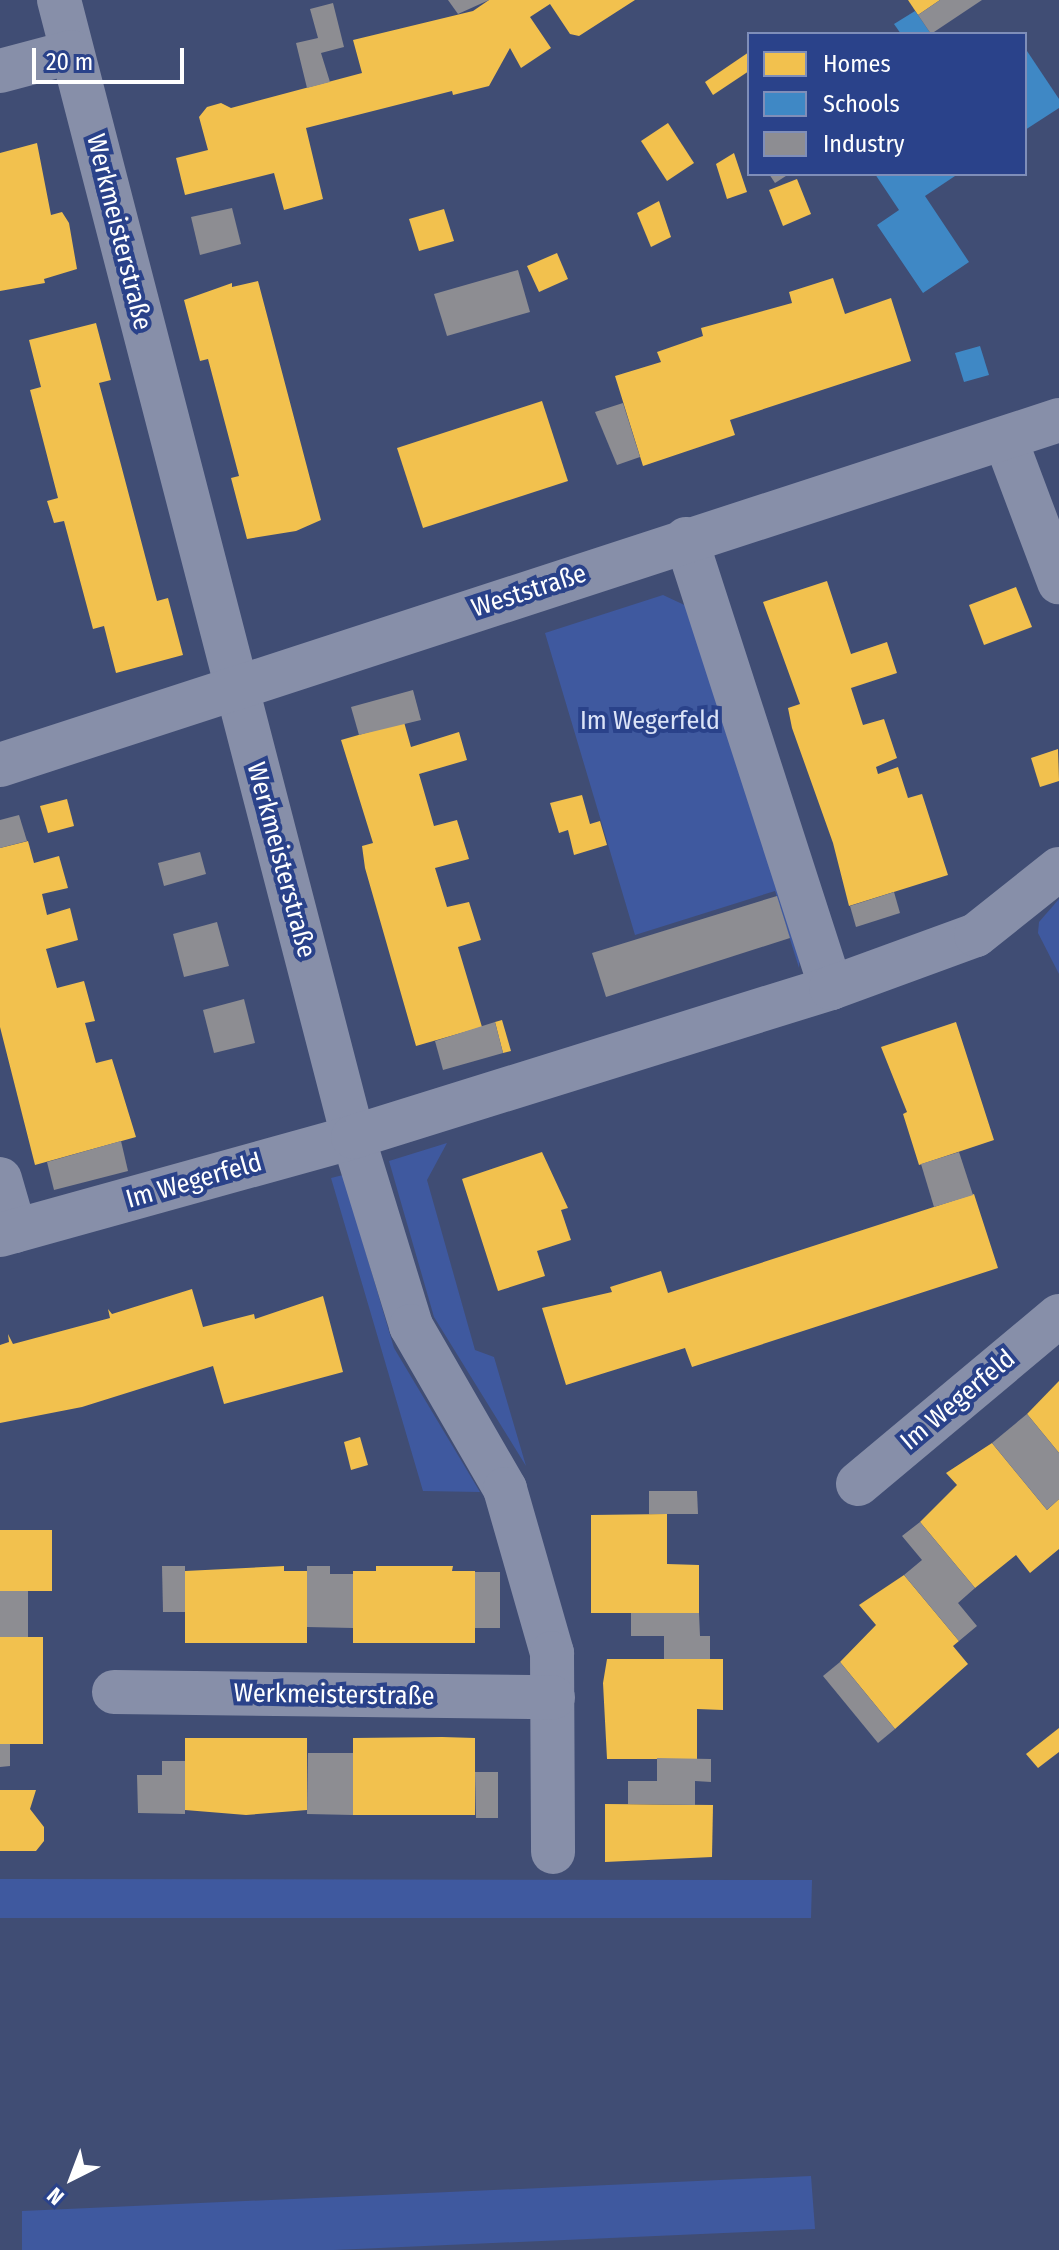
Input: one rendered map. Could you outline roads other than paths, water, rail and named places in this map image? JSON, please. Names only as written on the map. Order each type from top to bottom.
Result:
[{"type":"street","name":"Werkmeisterstraße","points":[[59,0],[353,1137],[411,1326],[505,1489],[552,1653],[553,1852]]},
{"type":"street","points":[[0,71],[72,52]]},
{"type":"street","name":"Weststraße","points":[[0,765],[686,539],[1006,441],[1059,420]]},
{"type":"street","points":[[1006,441],[1059,582]]},
{"type":"street","points":[[686,539],[831,988]]},
{"type":"street","name":"Im Wegerfeld","points":[[0,1179],[8,1233],[353,1137],[831,988],[976,935],[1059,869]]},
{"type":"street","name":"Im Wegerfeld","points":[[858,1484],[1059,1316]]},
{"type":"street","name":"Werkmeisterstraße","points":[[114,1692],[553,1697]]}]
